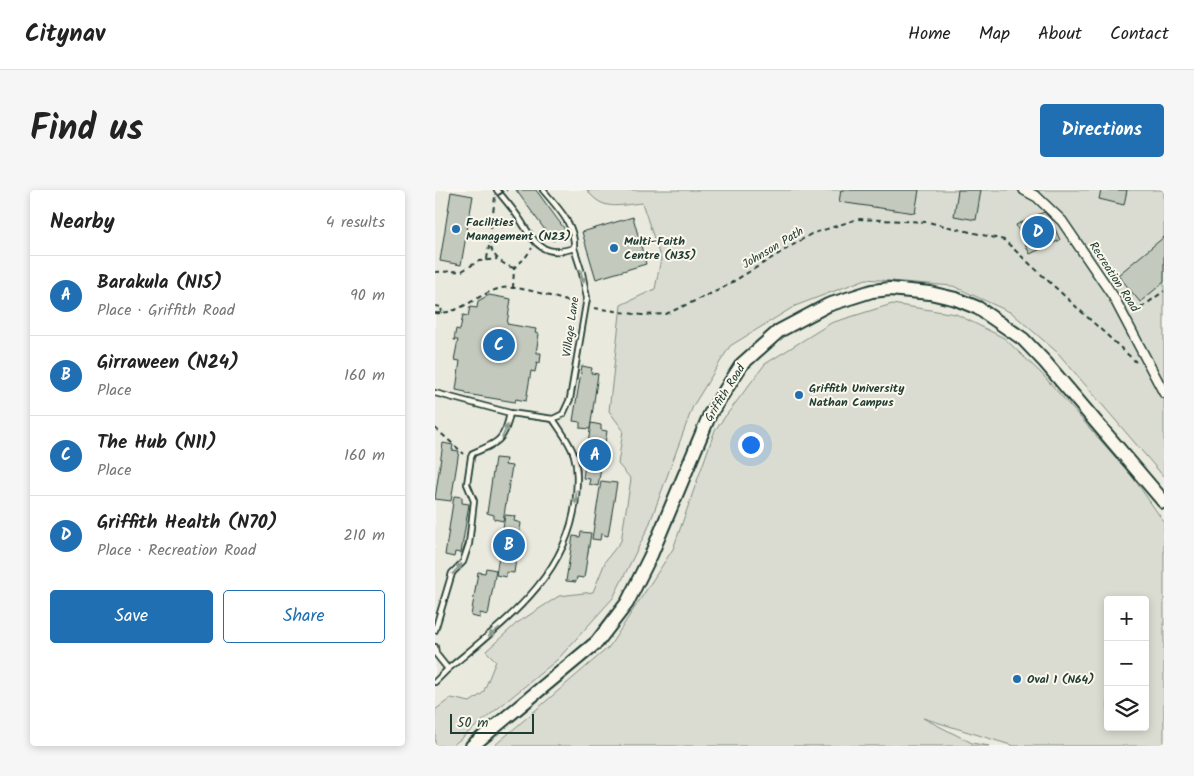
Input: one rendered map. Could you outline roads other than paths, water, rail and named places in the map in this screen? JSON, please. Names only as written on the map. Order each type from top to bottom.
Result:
[{"type":"street","name":"Recreation Road","points":[[1024,190],[1037,197],[1062,221],[1126,318],[1164,393]]},
{"type":"street","name":"Griffith Road","points":[[472,746],[597,642],[627,603],[651,555],[710,414],[742,364],[779,331],[828,305],[872,291],[890,289],[931,293],[956,299],[978,308],[1023,339],[1045,362],[1164,502]]},
{"type":"lane","points":[[497,190],[512,208],[534,243],[554,251],[574,248]]},
{"type":"lane","name":"Village Lane","points":[[543,190],[570,225],[575,236],[574,248],[584,280],[587,298],[570,399],[563,414],[553,419]]},
{"type":"lane","points":[[435,393],[510,413],[553,419],[574,455],[577,476],[574,512],[564,544],[548,575],[530,598],[506,622],[435,682]]},
{"type":"lane","points":[[435,630],[452,573],[463,562],[469,544],[474,500],[467,484],[471,457],[473,453],[500,440],[507,431],[510,413]]},
{"type":"lane","points":[[435,647],[436,654],[449,669]]},
{"type":"place","name":"Facilities Management (N23)","points":[[456,229]]},
{"type":"place","name":"Griffith Health (N70)","points":[[1038,232]]},
{"type":"place","name":"Multi-Faith Centre (N35)","points":[[614,248]]},
{"type":"place","name":"The Hub (N11)","points":[[499,345]]},
{"type":"place","name":"Griffith University Nathan Campus","points":[[799,395]]},
{"type":"place","name":"Barakula (N15)","points":[[595,455]]},
{"type":"place","name":"Girraween (N24)","points":[[509,545]]},
{"type":"place","name":"Oval 1 (N64)","points":[[1017,679]]}]
